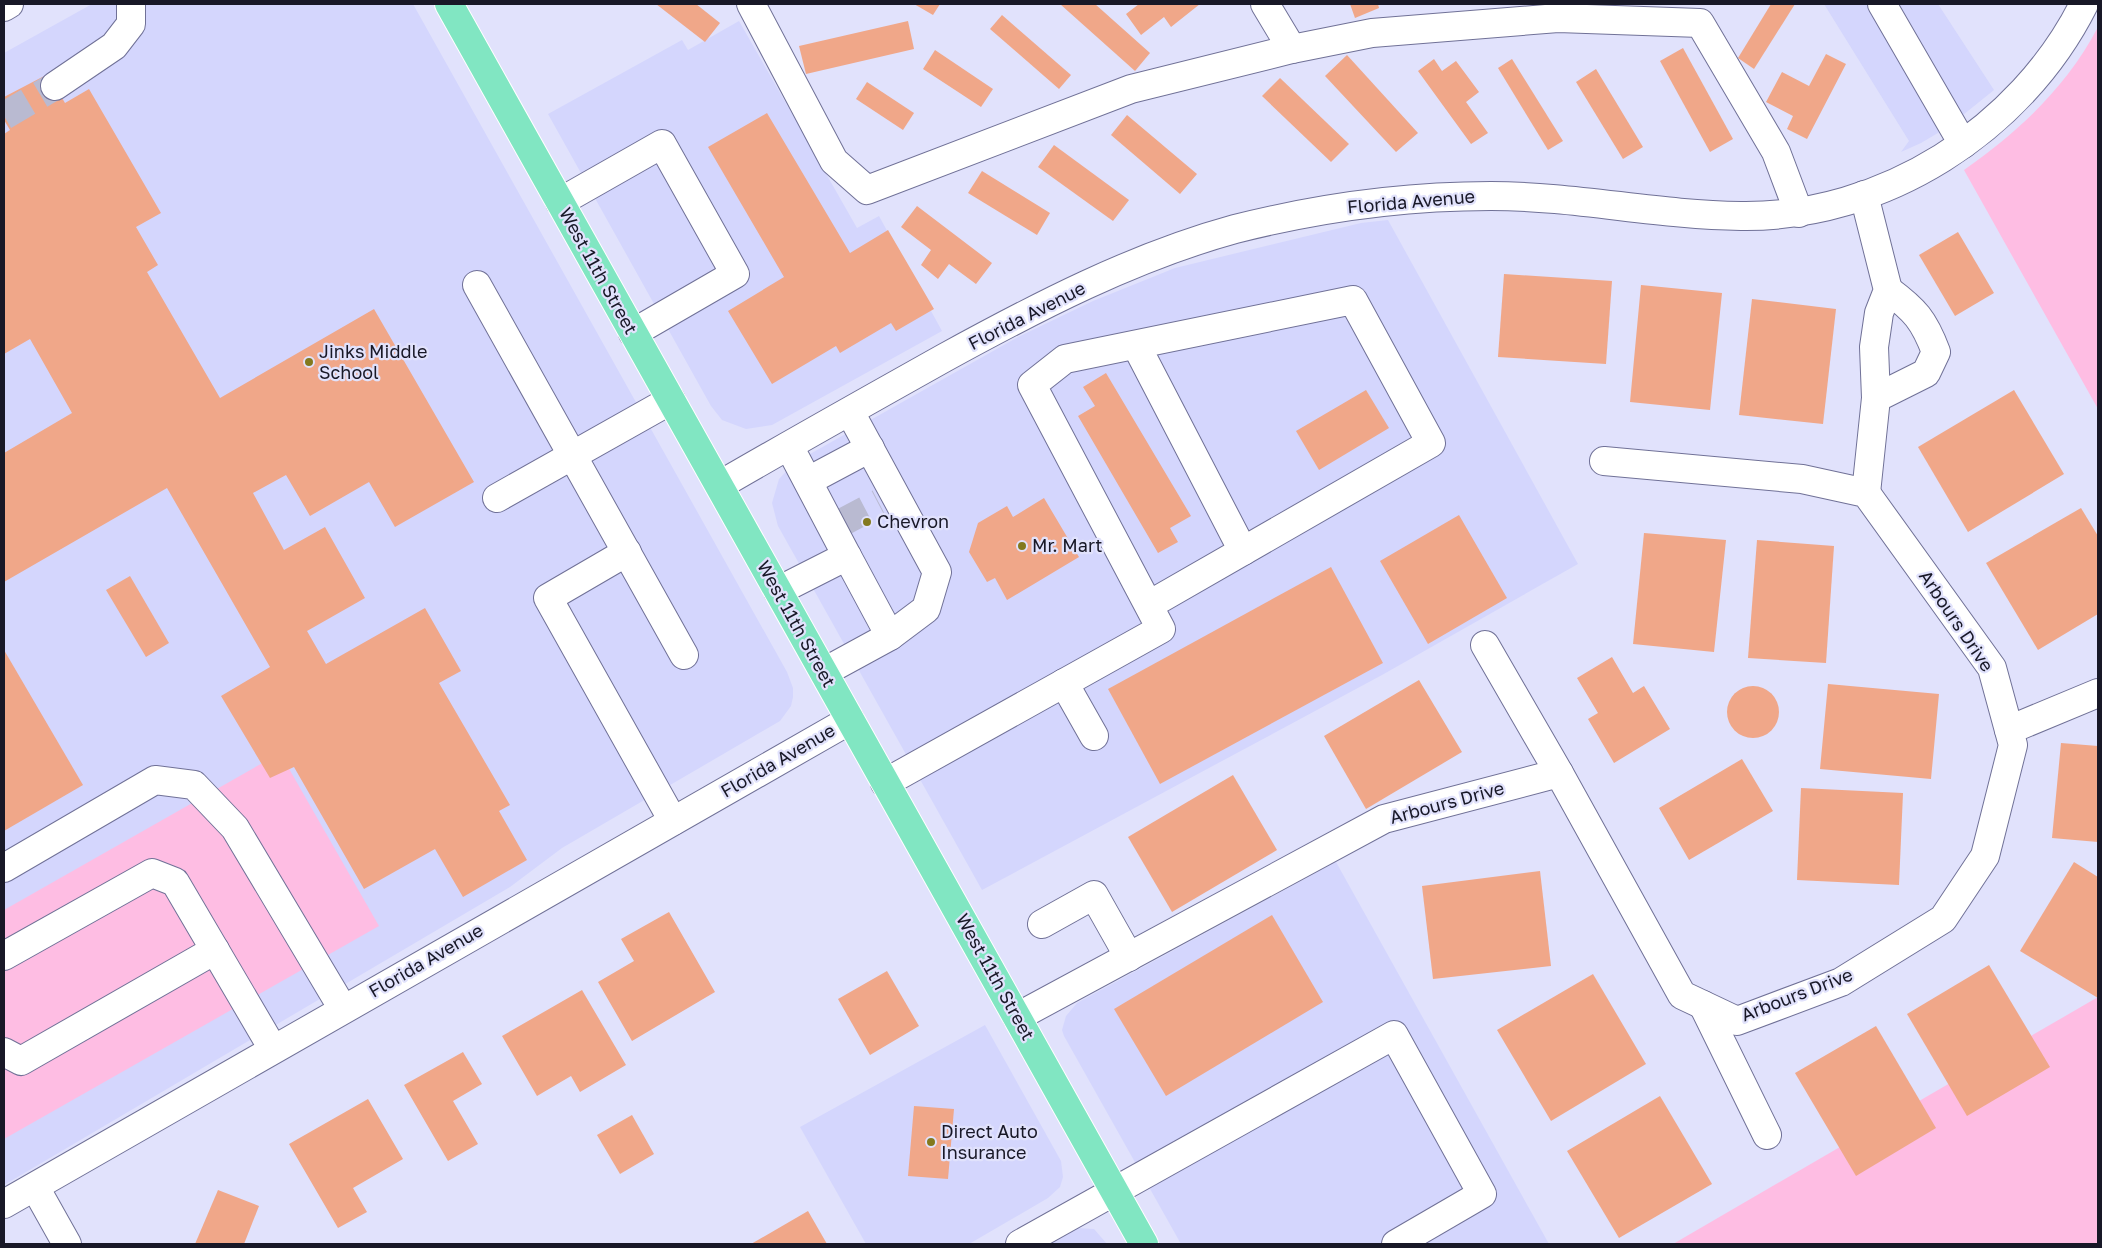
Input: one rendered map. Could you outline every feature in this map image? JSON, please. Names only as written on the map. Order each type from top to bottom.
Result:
[{"type":"main road","name":"West 11th Street","points":[[449,4],[1144,1244]]},
{"type":"street","points":[[4,7],[9,4]]},
{"type":"street","points":[[55,86],[114,46],[131,24],[131,4]]},
{"type":"street","points":[[1265,4],[1292,49]]},
{"type":"street","points":[[1882,4],[1963,144]]},
{"type":"street","name":"Florida Avenue","points":[[720,486],[1013,320],[1065,294],[1189,244],[1274,220],[1378,203],[1493,196],[1577,201],[1717,215],[1764,216],[1799,213],[1864,196],[1902,179],[1963,144],[2003,112],[2043,71],[2063,42],[2084,4]]},
{"type":"street","points":[[753,5],[834,161],[867,190],[1131,89],[1292,49],[1372,33],[1558,18],[1692,13],[1776,152],[1799,213]]},
{"type":"street","points":[[560,202],[662,144],[672,161],[735,274],[634,333]]},
{"type":"street","points":[[1604,461],[1802,479],[1866,493],[1876,398],[1874,346],[1878,313],[1888,290],[1864,196]]},
{"type":"street","points":[[477,285],[684,655]]},
{"type":"street","points":[[1876,398],[1926,373],[1936,352],[1927,327],[1909,306],[1888,290]]},
{"type":"street","points":[[885,783],[1161,629],[1032,385],[1065,359],[1353,300],[1431,443],[1149,605]]},
{"type":"street","points":[[1136,345],[1243,550]]},
{"type":"street","points":[[497,498],[672,400]]},
{"type":"street","points":[[824,672],[890,636],[926,609],[937,572],[887,499],[870,448],[850,412]]},
{"type":"street","points":[[789,446],[808,481],[837,525],[847,556],[890,636]]},
{"type":"street","points":[[808,481],[870,448]]},
{"type":"street","name":"Arbours Drive","points":[[1017,1016],[1384,819],[1559,773],[1682,995],[1737,1021],[1841,982],[1943,918],[1985,856],[2013,745],[1992,668],[1866,493]]},
{"type":"street","points":[[627,552],[548,598],[673,821]]},
{"type":"street","points":[[778,591],[847,556]]},
{"type":"street","points":[[1485,645],[1559,773]]},
{"type":"street","points":[[1064,683],[1094,736]]},
{"type":"street","points":[[2009,730],[2098,693]]},
{"type":"street","name":"Florida Avenue","points":[[4,1204],[850,720]]},
{"type":"street","points":[[4,868],[155,780],[194,784],[235,828],[343,1009]]},
{"type":"street","points":[[4,956],[152,873],[175,882],[272,1049]]},
{"type":"street","points":[[1042,924],[1094,895],[1129,957]]},
{"type":"street","points":[[4,1052],[21,1061],[215,950]]},
{"type":"street","points":[[1703,1005],[1767,1135]]},
{"type":"street","points":[[1020,1244],[1394,1035],[1482,1194],[1396,1244]]},
{"type":"street","points":[[35,1186],[67,1244]]},
{"type":"shaded area","name":"Jinks Middle School","points":[[92,4],[413,4],[787,672],[793,688],[793,697],[791,706],[780,721],[562,848],[510,887],[4,1185],[4,53]]},
{"type":"shaded area","points":[[1824,4],[1938,4],[1994,90],[1948,127],[1901,152],[1909,141]]},
{"type":"shaded area","points":[[739,21],[857,228],[879,216],[942,331],[772,425],[746,429],[722,420],[711,406],[548,114],[682,40],[688,50]]},
{"type":"shaded area","points":[[2098,27],[2098,409],[1964,170],[2004,140],[2040,107],[2071,70]]},
{"type":"shaded area","points":[[1388,220],[1578,564],[1382,675],[982,890],[778,526],[772,503],[779,479],[794,463],[1018,337],[1093,301],[1175,268],[1361,223]]},
{"type":"shaded area","points":[[280,753],[379,926],[4,1139],[4,910]]},
{"type":"shaded area","points":[[1336,862],[1549,1244],[1181,1244],[1064,1036],[1062,1030],[1066,1016],[1077,1003]]},
{"type":"shaded area","points":[[2098,997],[2098,1244],[1673,1244]]},
{"type":"shaded area","points":[[985,1025],[1061,1161],[1063,1177],[1060,1187],[1048,1198],[969,1244],[866,1244],[800,1127]]},
{"type":"shaded area","points":[[1077,1228],[1094,1229],[1107,1244],[1044,1244]]},
{"type":"building","points":[[656,4],[696,4],[720,23],[705,42]]},
{"type":"building","points":[[914,4],[940,4],[933,15]]},
{"type":"building","points":[[1060,4],[1095,4],[1150,53],[1135,71]]},
{"type":"building","points":[[1139,4],[1200,4],[1171,27],[1164,17],[1141,35],[1126,14]]},
{"type":"building","points":[[1350,4],[1378,4],[1379,8],[1355,18]]},
{"type":"building","points":[[1771,4],[1795,4],[1754,69],[1738,58]]},
{"type":"building","points":[[1002,15],[1071,75],[1059,89],[990,29]]},
{"type":"building","points":[[908,21],[914,49],[806,74],[799,46]]},
{"type":"building","points":[[1683,48],[1733,139],[1710,152],[1660,61]]},
{"type":"building","points":[[935,50],[993,89],[981,107],[923,69]]},
{"type":"building","points":[[1826,54],[1846,64],[1807,139],[1787,129],[1793,116],[1766,102],[1782,72],[1809,86]]},
{"type":"building","points":[[1347,55],[1418,133],[1396,152],[1325,76]]},
{"type":"building","points":[[1434,59],[1442,71],[1456,61],[1479,92],[1466,102],[1488,133],[1471,144],[1418,71]]},
{"type":"building","points":[[1512,59],[1563,141],[1548,150],[1498,68]]},
{"type":"building","points":[[1596,69],[1643,147],[1623,159],[1576,82]]},
{"type":"building","points":[[48,74],[65,103],[89,89],[161,213],[136,227],[158,265],[147,272],[220,398],[374,309],[474,482],[395,527],[369,482],[310,516],[286,475],[253,493],[284,550],[325,527],[365,598],[307,631],[326,664],[425,608],[461,671],[439,683],[510,805],[499,811],[527,860],[463,897],[435,849],[364,889],[294,767],[270,778],[221,696],[270,667],[167,488],[4,582],[4,453],[72,413],[30,339],[4,354],[4,134],[10,130],[4,120],[4,97]]},
{"type":"building","points":[[1280,78],[1349,144],[1331,162],[1262,96]]},
{"type":"building","points":[[867,82],[914,113],[903,130],[856,99]]},
{"type":"building","points":[[767,113],[850,253],[888,230],[934,309],[896,331],[891,323],[840,353],[836,346],[772,384],[728,311],[784,277],[708,147]]},
{"type":"building","points":[[1127,115],[1197,174],[1180,194],[1111,135]]},
{"type":"building","points":[[1054,145],[1129,200],[1113,221],[1038,167]]},
{"type":"building","points":[[982,171],[1050,213],[1037,235],[968,193]]},
{"type":"building","points":[[917,206],[992,263],[976,284],[949,264],[938,279],[921,265],[931,250],[901,227]]},
{"type":"building","points":[[1958,232],[1994,293],[1955,316],[1919,255]]},
{"type":"building","points":[[1504,274],[1612,281],[1606,364],[1498,357]]},
{"type":"building","points":[[1641,285],[1722,293],[1710,410],[1630,402]]},
{"type":"building","points":[[1752,299],[1836,309],[1823,424],[1739,415]]},
{"type":"building","points":[[1106,373],[1191,516],[1170,528],[1178,542],[1158,553],[1078,416],[1095,406],[1083,387]]},
{"type":"building","points":[[1366,390],[1389,428],[1319,470],[1296,431]]},
{"type":"building","points":[[2014,390],[2064,474],[1968,532],[1918,447]]},
{"type":"building","name":"Mr. Mart","points":[[1044,498],[1079,557],[1007,600],[995,578],[987,582],[969,552],[978,523],[1007,506],[1013,517]]},
{"type":"building","points":[[2081,508],[2098,536],[2098,614],[2038,650],[1986,563]]},
{"type":"building","points":[[1459,515],[1507,598],[1428,644],[1380,561]]},
{"type":"building","points":[[1644,533],[1726,540],[1714,652],[1633,644]]},
{"type":"building","points":[[1757,540],[1834,546],[1826,663],[1748,658]]},
{"type":"building","points":[[1331,567],[1383,663],[1160,784],[1108,689]]},
{"type":"building","points":[[130,576],[169,643],[146,657],[106,590]]},
{"type":"building","points":[[4,650],[83,785],[4,831]]},
{"type":"building","points":[[1612,657],[1633,693],[1644,686],[1670,729],[1614,763],[1588,719],[1598,713],[1577,678]]},
{"type":"building","points":[[1419,680],[1462,752],[1366,809],[1324,736]]},
{"type":"building","points":[[1828,684],[1939,694],[1931,779],[1820,769]]},
{"type":"building","points":[[1748,686],[1758,686],[1768,690],[1775,697],[1779,712],[1775,727],[1768,734],[1758,738],[1748,738],[1738,734],[1731,727],[1727,717],[1727,707],[1731,697],[1738,690]]},
{"type":"building","points":[[2061,743],[2098,746],[2098,842],[2052,838]]},
{"type":"building","points":[[1742,759],[1773,811],[1689,860],[1659,808]]},
{"type":"building","points":[[1233,775],[1277,850],[1172,912],[1128,837]]},
{"type":"building","points":[[1801,788],[1903,793],[1899,885],[1797,880]]},
{"type":"building","points":[[2074,862],[2098,877],[2098,998],[2020,951]]},
{"type":"building","points":[[1540,871],[1551,966],[1433,979],[1422,886]]},
{"type":"building","points":[[669,912],[715,992],[632,1041],[598,982],[634,961],[621,939]]},
{"type":"building","points":[[1272,915],[1323,1002],[1166,1096],[1114,1009]]},
{"type":"building","points":[[1989,965],[2050,1067],[1967,1116],[1907,1014]]},
{"type":"building","points":[[887,971],[919,1026],[870,1055],[838,999]]},
{"type":"building","points":[[1593,974],[1646,1064],[1551,1121],[1497,1030]]},
{"type":"building","points":[[582,990],[626,1065],[580,1092],[571,1076],[537,1096],[502,1036]]},
{"type":"building","points":[[1876,1026],[1936,1128],[1856,1176],[1795,1073]]},
{"type":"building","points":[[463,1052],[482,1084],[453,1101],[478,1144],[448,1161],[404,1085]]},
{"type":"building","points":[[1660,1096],[1712,1184],[1619,1238],[1567,1151]]},
{"type":"building","points":[[368,1099],[403,1159],[353,1188],[367,1212],[338,1228],[289,1144]]},
{"type":"building","name":"Direct Auto Insurance","points":[[914,1106],[954,1109],[948,1179],[908,1176]]},
{"type":"building","points":[[632,1115],[654,1154],[620,1174],[597,1135]]},
{"type":"building","points":[[218,1190],[259,1206],[244,1244],[195,1244]]},
{"type":"building","points":[[808,1211],[827,1244],[751,1244]]},
{"type":"tunnel","points":[[4,116],[55,86]]},
{"type":"tunnel","points":[[841,523],[879,503]]},
{"type":"place","name":"Jinks Middle School","points":[[309,362]]},
{"type":"place","name":"Chevron","points":[[867,522]]},
{"type":"place","name":"Mr. Mart","points":[[1022,546]]},
{"type":"place","name":"Direct Auto Insurance","points":[[931,1142]]}]
